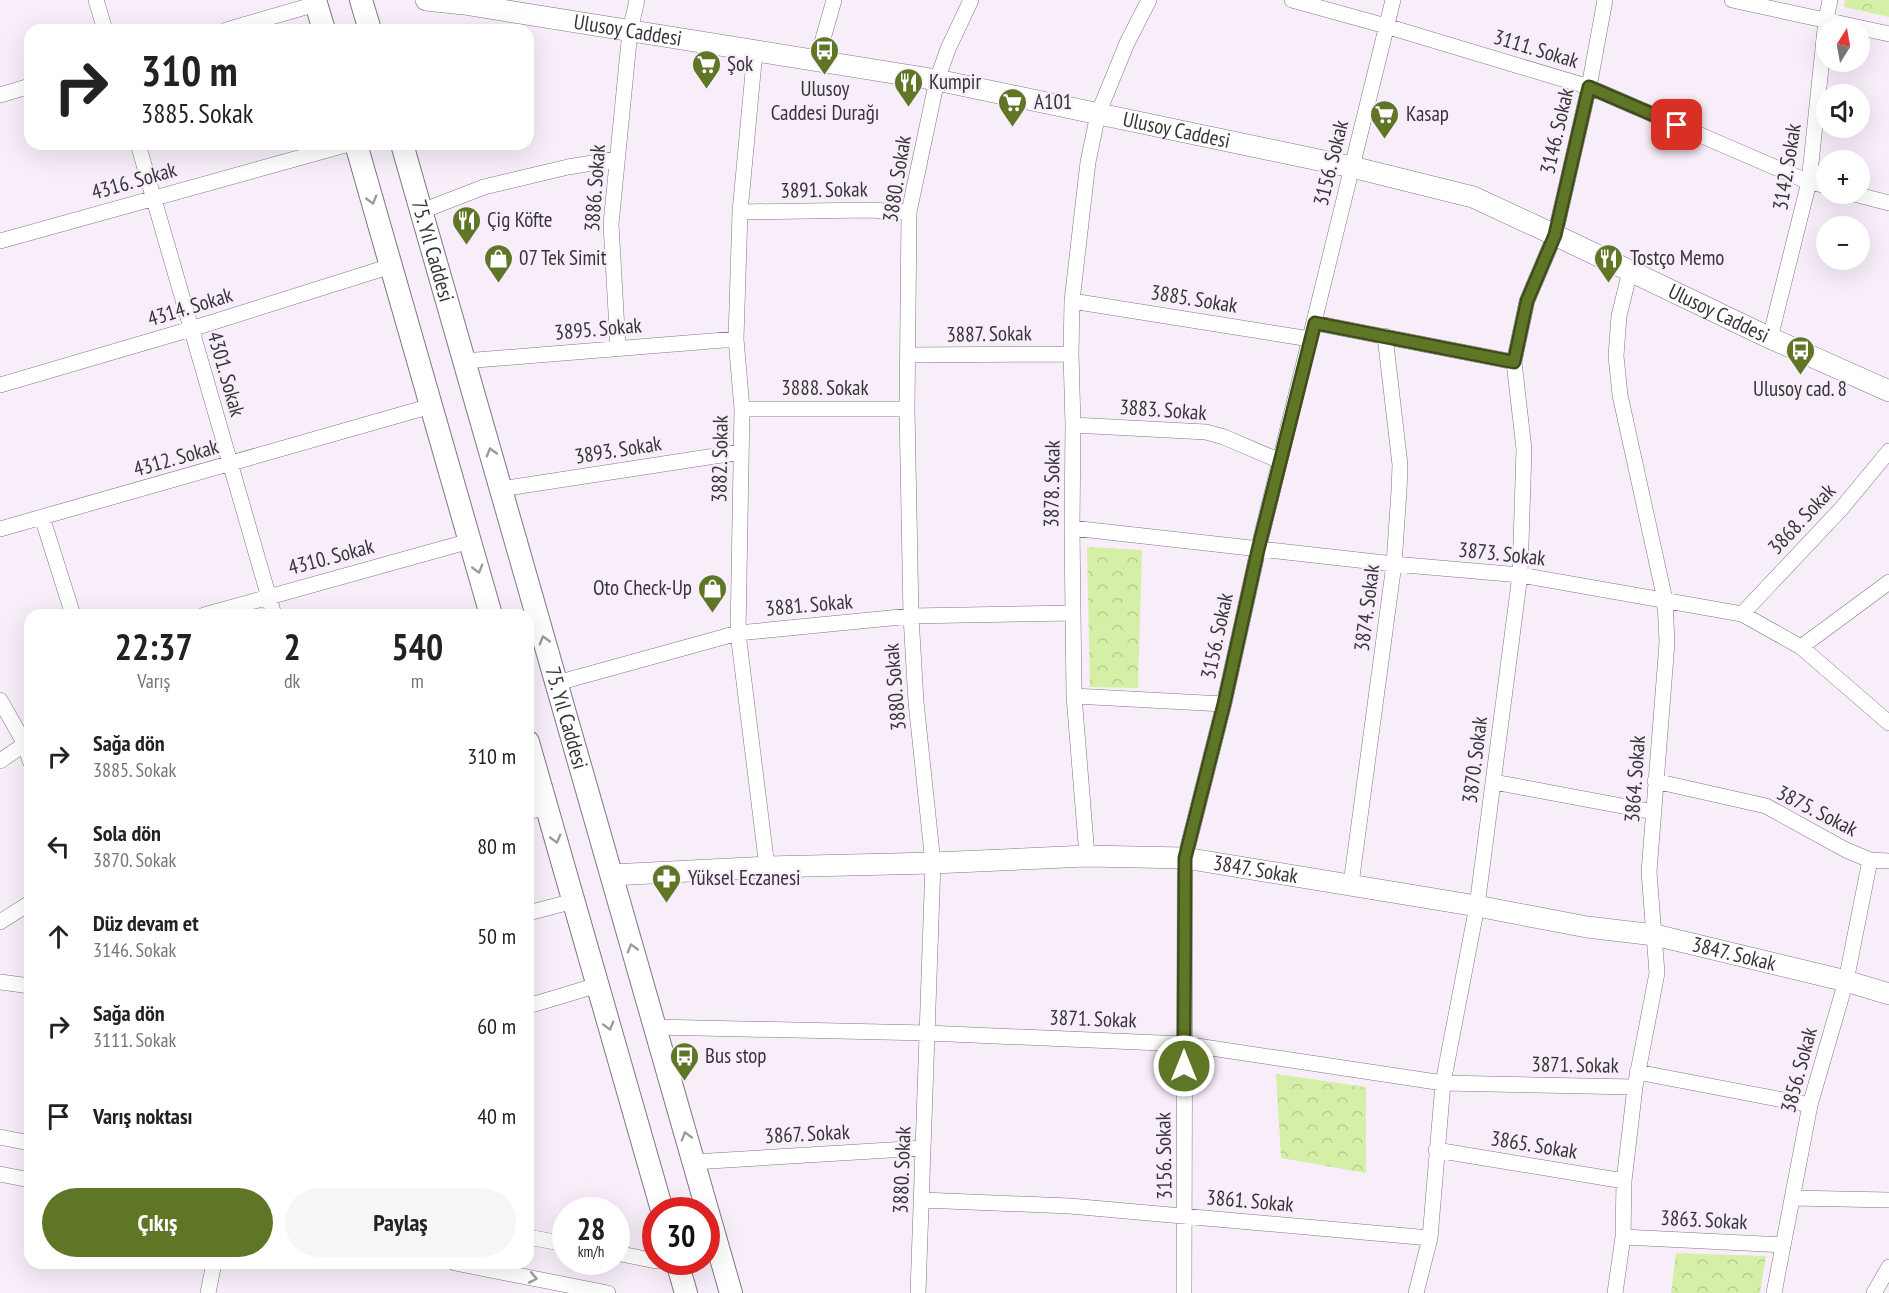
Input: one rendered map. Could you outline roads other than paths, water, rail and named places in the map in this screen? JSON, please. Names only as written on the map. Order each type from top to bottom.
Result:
[{"type":"main road","points":[[361,0],[368,24]]},
{"type":"main road","points":[[316,2],[322,24]]},
{"type":"main road","points":[[358,150],[489,609]]},
{"type":"main road","name":"75. Yıl Caddesi","points":[[404,150],[731,1293]]},
{"type":"main road","points":[[534,787],[537,809],[573,902],[658,1197]]},
{"type":"main road","points":[[675,1275],[686,1293]]},
{"type":"street","points":[[96,0],[103,24]]},
{"type":"street","name":"Ulusoy Caddesi","points":[[426,0],[464,2],[937,80],[1352,167],[1473,197],[1770,338],[1889,391]]},
{"type":"street","name":"3886. Sokak","points":[[618,348],[611,224],[630,31],[637,0]]},
{"type":"street","points":[[817,60],[834,0]]},
{"type":"street","name":"3880. Sokak","points":[[918,1293],[933,863],[916,702],[911,616],[907,409],[909,212],[937,80],[948,49],[971,0]]},
{"type":"street","name":"3878. Sokak","points":[[1088,856],[1074,696],[1072,301],[1088,162],[1098,114],[1127,43],[1149,0]]},
{"type":"street","name":"3111. Sokak","points":[[1292,0],[1589,87],[1816,184]]},
{"type":"street","name":"3156. Sokak","points":[[1184,1293],[1185,858],[1393,0]]},
{"type":"street","name":"3146. Sokak","points":[[1555,235],[1589,87],[1605,0]]},
{"type":"street","points":[[1732,0],[1817,18]]},
{"type":"street","name":"3142. Sokak","points":[[1826,18],[1830,0]]},
{"type":"street","points":[[245,24],[316,2]]},
{"type":"street","points":[[1870,30],[1889,34]]},
{"type":"street","name":"3882. Sokak","points":[[755,51],[740,212],[736,339],[742,409],[738,633],[767,867]]},
{"type":"street","name":"3142. Sokak","points":[[1770,338],[1809,182],[1821,72]]},
{"type":"street","points":[[0,95],[24,88]]},
{"type":"street","name":"4301. Sokak","points":[[140,150],[272,609]]},
{"type":"street","name":"4316. Sokak","points":[[0,241],[327,150]]},
{"type":"street","points":[[422,211],[484,187],[568,167],[617,159]]},
{"type":"street","points":[[1870,198],[1889,203]]},
{"type":"street","name":"3891. Sokak","points":[[740,212],[867,210],[909,212]]},
{"type":"street","name":"3870. Sokak","points":[[1421,1292],[1430,1238],[1443,1083],[1477,906],[1520,575],[1524,449],[1514,362],[1527,301],[1555,235]]},
{"type":"street","name":"4314. Sokak","points":[[0,386],[391,266]]},
{"type":"street","name":"3864. Sokak","points":[[1615,1293],[1623,1237],[1624,1180],[1636,1079],[1657,973],[1649,872],[1667,643],[1665,600],[1619,386],[1616,356],[1619,316],[1630,271]]},
{"type":"street","name":"3885. Sokak","points":[[1072,301],[1310,339]]},
{"type":"street","points":[[1315,323],[1514,362]]},
{"type":"street","name":"3874. Sokak","points":[[1351,884],[1394,564],[1400,465],[1384,336]]},
{"type":"street","name":"3895. Sokak","points":[[465,361],[736,339]]},
{"type":"street","name":"3887. Sokak","points":[[908,356],[1071,354]]},
{"type":"street","name":"4312. Sokak","points":[[0,529],[431,406]]},
{"type":"street","name":"3888. Sokak","points":[[742,409],[907,409]]},
{"type":"street","name":"3883. Sokak","points":[[1073,425],[1206,432],[1224,437],[1280,461]]},
{"type":"street","name":"3868. Sokak","points":[[1742,614],[1841,509],[1889,451]]},
{"type":"street","name":"3893. Sokak","points":[[501,489],[741,452]]},
{"type":"street","points":[[42,517],[71,609]]},
{"type":"street","name":"3873. Sokak","points":[[1072,528],[1258,550],[1520,575],[1742,614],[1801,647],[1889,723]]},
{"type":"street","name":"4310. Sokak","points":[[224,609],[470,541]]},
{"type":"street","points":[[1801,647],[1889,582]]},
{"type":"street","name":"3881. Sokak","points":[[556,683],[738,633],[911,616],[1073,612]]},
{"type":"street","points":[[1074,696],[1224,704]]},
{"type":"street","points":[[0,700],[24,742]]},
{"type":"street","points":[[0,761],[24,745]]},
{"type":"street","name":"3875. Sokak","points":[[1655,781],[1766,806],[1846,850],[1870,860],[1889,861]]},
{"type":"street","points":[[1494,782],[1654,812]]},
{"type":"street","name":"3847. Sokak","points":[[611,875],[1088,856],[1185,858],[1351,884],[1587,927],[1655,935],[1846,981],[1889,994]]},
{"type":"street","name":"3856. Sokak","points":[[1774,1293],[1810,1105],[1846,981],[1870,860]]},
{"type":"street","points":[[534,912],[573,902]]},
{"type":"street","points":[[0,922],[24,907]]},
{"type":"street","points":[[0,982],[24,985]]},
{"type":"street","points":[[534,1004],[598,986]]},
{"type":"street","name":"3871. Sokak","points":[[655,1027],[927,1033],[1184,1044],[1443,1083],[1636,1079],[1810,1105]]},
{"type":"street","points":[[0,1137],[24,1142]]},
{"type":"street","name":"3867. Sokak","points":[[693,1162],[923,1148]]},
{"type":"street","name":"3865. Sokak","points":[[1436,1150],[1624,1180]]},
{"type":"street","points":[[0,1174],[24,1179]]},
{"type":"street","points":[[1792,1198],[1889,1200]]},
{"type":"street","name":"3861. Sokak","points":[[922,1200],[1070,1206],[1430,1238]]},
{"type":"street","name":"3863. Sokak","points":[[1623,1237],[1783,1245]]},
{"type":"street","points":[[534,1238],[552,1241]]},
{"type":"street","points":[[1875,1293],[1889,1267]]},
{"type":"street","points":[[208,1293],[213,1269]]},
{"type":"street","points":[[486,1269],[608,1293]]},
{"type":"place","name":"Ulusoy Caddesi Durağı","points":[[825,76]]},
{"type":"place","name":"Şok","points":[[706,90]]},
{"type":"place","name":"Kumpir","points":[[908,108]]},
{"type":"place","name":"A101","points":[[1013,128]]},
{"type":"place","name":"Kasap","points":[[1385,140]]},
{"type":"place","name":"Çig Köfte","points":[[466,246]]},
{"type":"place","name":"07 Tek Simit","points":[[498,284]]},
{"type":"place","name":"Tostço Memo","points":[[1609,284]]},
{"type":"place","name":"Ulusoy cad. 8","points":[[1800,376]]},
{"type":"place","name":"Oto Check-Up","points":[[713,614]]},
{"type":"place","name":"Yüksel Eczanesi","points":[[667,904]]},
{"type":"place","name":"Bus stop","points":[[684,1082]]}]
